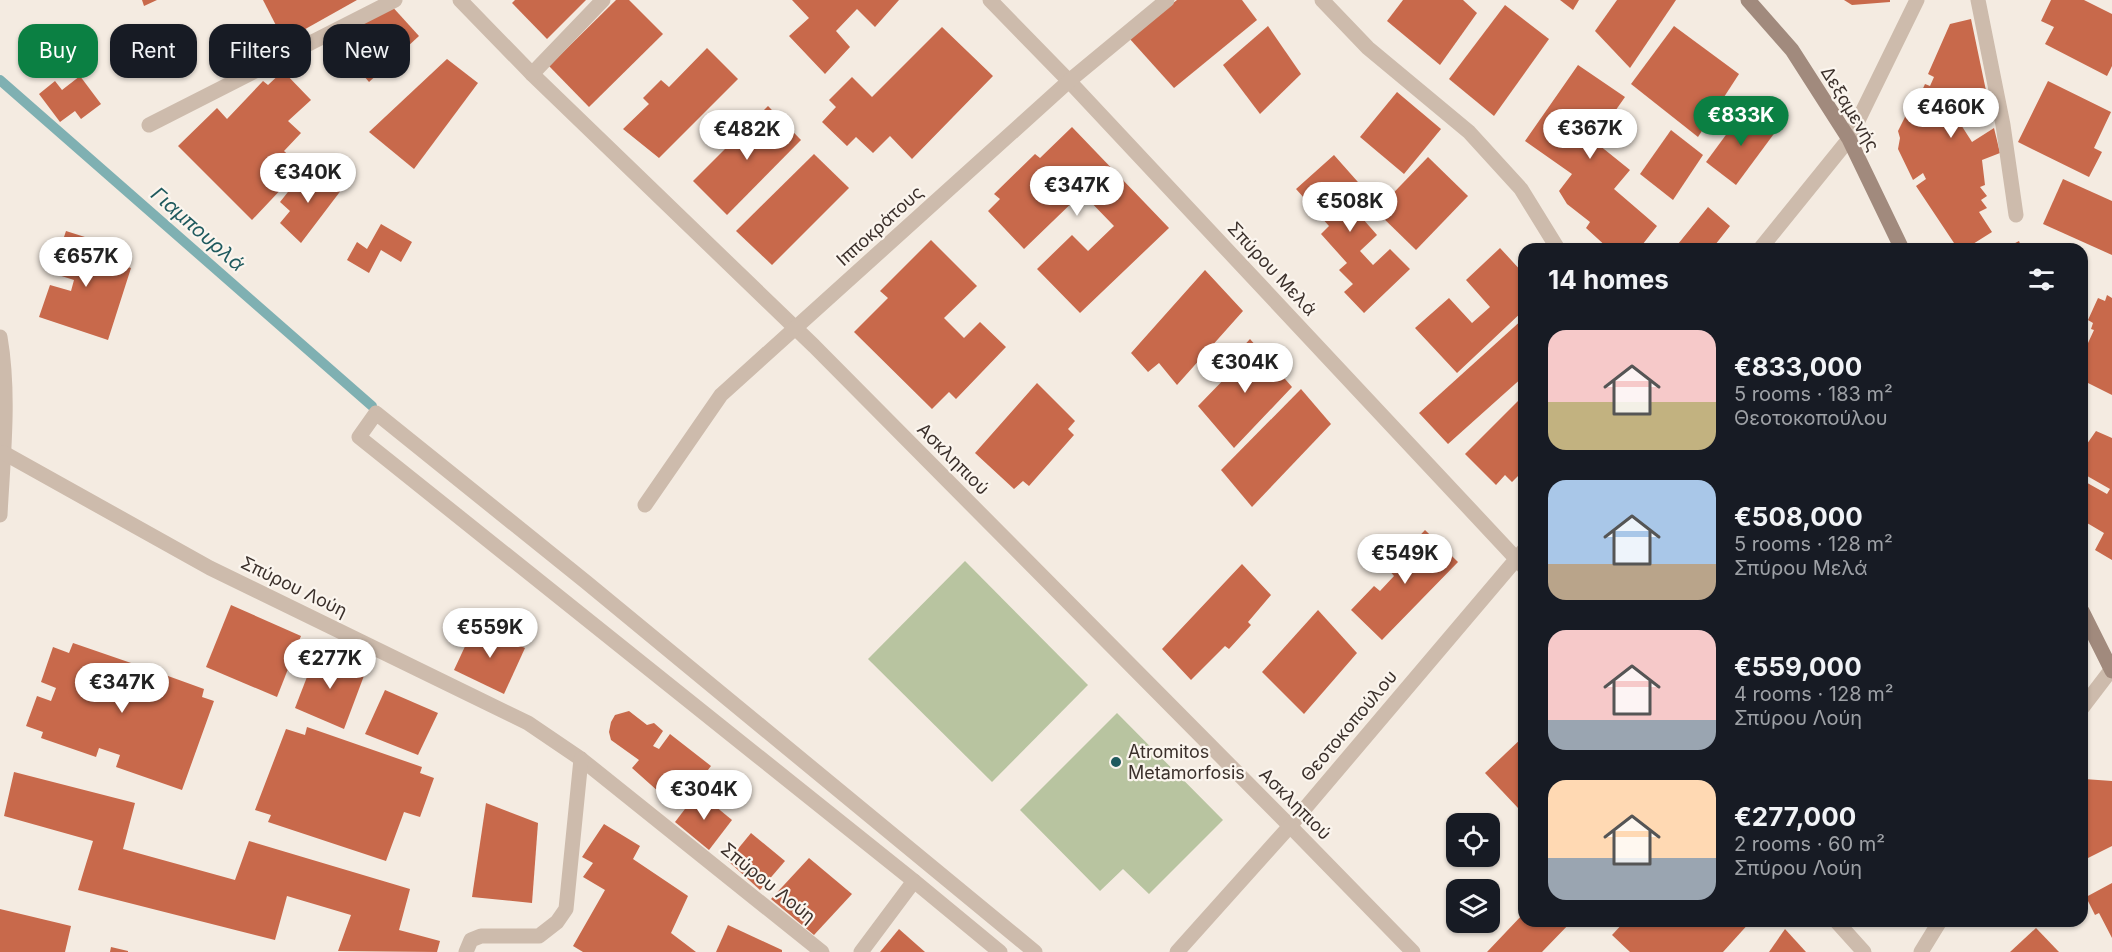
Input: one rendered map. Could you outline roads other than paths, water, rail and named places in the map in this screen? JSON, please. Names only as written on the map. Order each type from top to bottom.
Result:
[{"type":"main road","name":"Δεξαμενής","points":[[1748,0],[1792,50],[1849,139],[1899,243]]},
{"type":"main road","points":[[2088,623],[2112,670]]},
{"type":"street","points":[[149,125],[395,0]]},
{"type":"street","name":"Ασκληπιού","points":[[459,0],[532,74],[795,329],[1413,952]]},
{"type":"street","points":[[532,74],[603,0]]},
{"type":"street","name":"Σπύρου Μελά","points":[[990,0],[1518,555]]},
{"type":"street","name":"Ιπποκράτους","points":[[645,505],[721,395],[1069,81],[1167,0]]},
{"type":"street","points":[[1322,0],[1368,48],[1469,132],[1521,189],[1554,243]]},
{"type":"street","points":[[1765,243],[1849,139],[1917,0]]},
{"type":"street","points":[[1978,0],[2003,125],[2016,214]]},
{"type":"street","points":[[0,337],[4,361],[4,453],[0,515]]},
{"type":"street","points":[[1000,952],[359,437],[376,413],[586,582],[1035,952]]},
{"type":"street","name":"Σπύρου Λούη","points":[[4,453],[210,568],[528,723],[581,759],[822,952]]},
{"type":"street","name":"Θεοτοκοπούλου","points":[[1177,952],[1518,564]]},
{"type":"street","points":[[2088,700],[2112,670]]},
{"type":"street","points":[[466,952],[471,940],[481,936],[539,936],[557,922],[566,909],[581,759]]},
{"type":"street","points":[[861,952],[914,881]]},
{"type":"street","points":[[1841,927],[1864,952]]},
{"type":"street","points":[[1921,952],[1936,927]]},
{"type":"waterway","name":"Γιαμπουρλά","points":[[0,80],[372,406]]},
{"type":"place","name":"Atromitos Metamorfosis","points":[[1116,762]]}]
